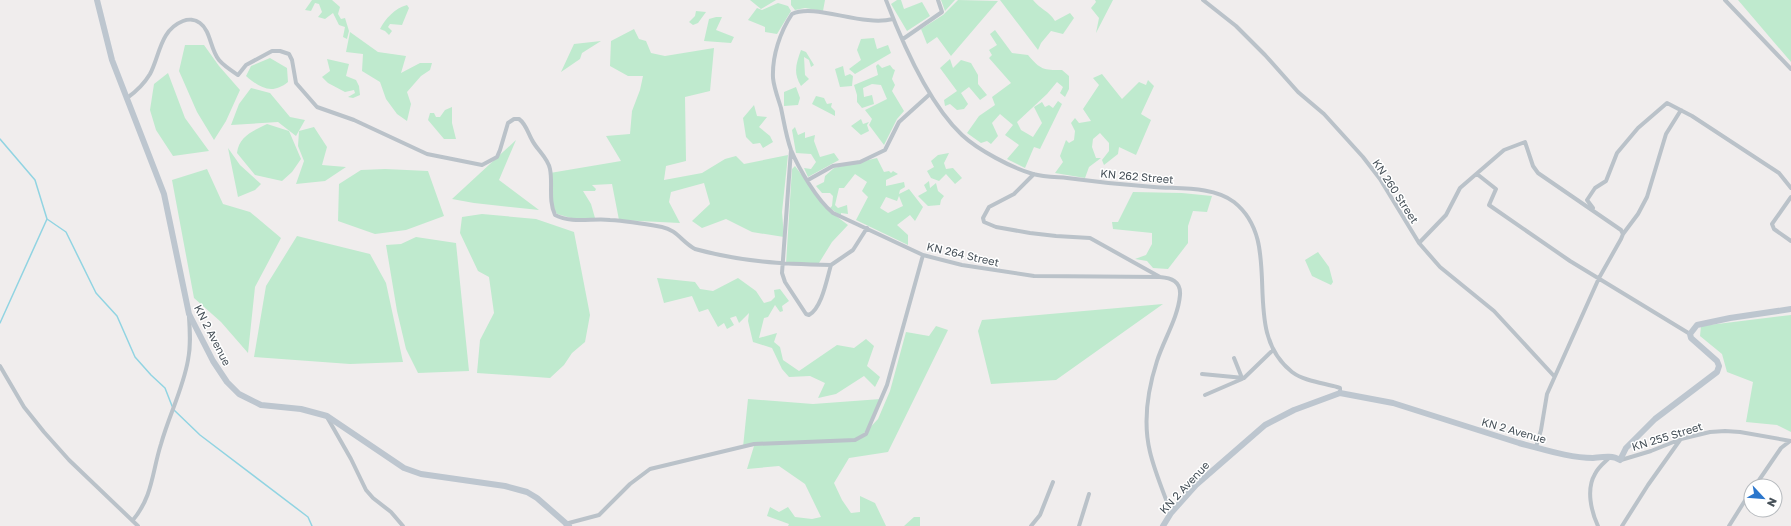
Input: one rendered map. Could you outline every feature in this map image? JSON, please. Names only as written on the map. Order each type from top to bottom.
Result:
[{"type":"main road","name":"KN 2 Avenue","points":[[97,0],[105,37],[164,194],[189,314],[213,361],[228,382],[239,394],[260,404],[301,409],[327,416],[404,468],[421,474],[505,486],[527,492],[537,498],[567,525]]},
{"type":"main road","points":[[1620,460],[1626,448],[1655,419],[1717,372],[1719,366],[1717,361],[1691,338],[1690,334],[1697,325],[1791,309]]},
{"type":"main road","name":"KN 2 Avenue","points":[[1163,526],[1171,513],[1206,475],[1265,425],[1294,410],[1340,393],[1393,403],[1536,447],[1584,457],[1614,456],[1620,460]]},
{"type":"street","name":"KN 262 Street","points":[[886,0],[893,19],[930,94],[962,136],[1002,161],[1034,174],[1128,185],[1212,192],[1234,202],[1250,222],[1258,240],[1264,324],[1267,338],[1273,350],[1293,372],[1302,377],[1340,388],[1340,393]]},
{"type":"street","points":[[903,39],[942,12],[938,0]]},
{"type":"street","name":"KN 260 Street","points":[[1203,0],[1236,26],[1265,55],[1298,92],[1324,114],[1344,135],[1380,179],[1419,242],[1440,267],[1494,311],[1554,376]]},
{"type":"street","points":[[1725,0],[1791,69]]},
{"type":"street","name":"KN 264 Street","points":[[893,19],[880,21],[843,17],[806,10],[792,14],[781,34],[774,65],[773,78],[791,150],[827,209],[841,218],[867,228],[923,255],[977,268],[1034,276],[1160,277],[1170,278],[1176,282],[1179,286],[1180,294],[1174,319],[1151,381],[1148,410],[1148,439],[1153,462],[1171,513]]},
{"type":"street","points":[[127,98],[139,90],[148,77],[165,35],[175,24],[188,20],[198,21],[206,27],[212,48],[219,60],[238,75],[246,65],[272,52],[280,51],[289,54],[292,60],[296,83],[317,108],[354,120],[427,154],[482,165],[497,157],[508,123],[519,118],[523,122],[532,141],[548,162],[550,169],[552,208],[555,215],[560,218],[580,221],[609,220],[662,226],[670,228],[695,249],[738,260],[782,264],[831,265],[853,250],[867,228]]},
{"type":"street","points":[[808,180],[833,166],[860,162],[885,150],[899,122],[930,94]]},
{"type":"street","points":[[1594,211],[1587,200],[1595,188],[1606,181],[1617,153],[1638,128],[1664,104],[1667,103],[1681,110],[1779,174],[1791,188]]},
{"type":"street","points":[[1536,447],[1541,430],[1545,402],[1554,376],[1599,278],[1623,234],[1638,214],[1647,197],[1666,134],[1681,110]]},
{"type":"street","points":[[1419,242],[1446,215],[1460,188],[1504,150],[1525,142],[1533,166],[1538,173],[1618,227],[1623,234]]},
{"type":"street","points":[[791,150],[782,273],[785,282],[809,315],[815,311],[825,289],[831,265]]},
{"type":"street","points":[[1034,174],[1014,194],[989,207],[983,218],[984,222],[996,227],[1030,233],[1090,238],[1160,277]]},
{"type":"street","points":[[1477,174],[1496,189],[1489,205],[1570,261],[1690,334]]},
{"type":"street","points":[[1791,197],[1772,224],[1774,229],[1791,241]]},
{"type":"street","points":[[567,525],[599,515],[630,484],[650,468],[754,444],[855,440],[866,434],[887,385],[923,255]]},
{"type":"street","points":[[133,520],[147,499],[161,444],[183,381],[190,343],[189,314]]},
{"type":"street","points":[[1205,395],[1243,378],[1273,350]]},
{"type":"street","points":[[1234,358],[1243,378]]},
{"type":"street","points":[[0,366],[24,407],[44,432],[69,460],[138,526]]},
{"type":"street","points":[[1202,374],[1243,378]]},
{"type":"street","points":[[327,416],[366,490],[373,498],[391,512],[403,526]]},
{"type":"street","name":"KN 255 Street","points":[[1620,460],[1651,451],[1681,439],[1725,431],[1791,441]]},
{"type":"street","points":[[1622,526],[1648,485],[1681,439]]},
{"type":"street","points":[[1760,478],[1781,448],[1791,441]]},
{"type":"street","points":[[1598,526],[1590,501],[1592,482],[1595,474],[1610,457]]},
{"type":"street","points":[[1031,526],[1040,515],[1053,482]]},
{"type":"street","points":[[1079,526],[1089,494]]},
{"type":"street","points":[[1729,526],[1743,504]]},
{"type":"green space","points":[[312,0],[332,0],[340,7],[338,14],[341,19],[345,18],[349,31],[347,39],[343,37],[345,27],[339,25],[333,13],[325,19],[318,17],[322,12],[319,4],[315,3],[311,11],[305,10]]},
{"type":"green space","points":[[750,0],[776,0],[761,9]]},
{"type":"green space","points":[[791,0],[825,0],[823,11],[805,8],[795,10],[791,5]]},
{"type":"green space","points":[[897,0],[901,0],[904,9],[922,2],[930,16],[907,31],[891,4]]},
{"type":"green space","points":[[941,0],[955,0],[945,11]]},
{"type":"green space","points":[[958,0],[998,1],[951,56],[937,37],[927,44],[921,29],[943,15]]},
{"type":"green space","points":[[1000,0],[1033,0],[1055,21],[1070,13],[1074,18],[1063,34],[1051,31],[1041,43],[1038,50]]},
{"type":"green space","points":[[1095,0],[1113,0],[1096,33],[1099,18],[1091,8],[1096,2]]},
{"type":"green space","points":[[1738,0],[1791,0],[1791,62]]},
{"type":"green space","points":[[778,3],[788,6],[791,11],[777,34],[765,32],[765,27],[748,20],[757,8],[762,10]]},
{"type":"green space","points":[[407,5],[409,8],[402,25],[390,24],[388,27],[392,31],[389,35],[380,29],[391,14]]},
{"type":"green space","points":[[696,11],[706,12],[698,23],[693,25],[689,22],[695,16]]},
{"type":"green space","points":[[722,17],[716,30],[734,37],[731,43],[704,41],[709,19]]},
{"type":"green space","points":[[634,29],[639,39],[646,41],[651,53],[665,56],[714,48],[710,91],[685,97],[686,161],[666,166],[664,180],[702,173],[725,159],[736,156],[744,164],[788,155],[782,212],[784,237],[752,232],[726,219],[702,228],[692,221],[710,204],[704,183],[671,192],[669,202],[680,223],[619,220],[612,184],[592,185],[596,189],[595,191],[583,191],[591,204],[595,218],[578,220],[557,214],[552,206],[550,173],[621,161],[606,136],[630,134],[632,111],[640,90],[643,76],[628,76],[610,66],[611,41]]},
{"type":"green space","points":[[995,30],[1012,53],[1028,55],[1039,66],[1050,70],[1062,70],[1069,76],[1069,89],[1065,97],[1060,93],[1063,87],[1057,82],[1047,94],[1017,122],[1021,130],[1033,137],[1042,123],[1034,107],[1042,102],[1045,107],[1049,105],[1053,108],[1058,101],[1062,104],[1040,149],[1034,147],[1025,168],[1007,159],[1019,145],[1005,135],[1013,125],[1000,114],[992,123],[998,136],[991,144],[987,141],[981,143],[967,133],[979,116],[995,105],[992,97],[1011,83],[989,58],[992,55],[989,50],[997,45],[990,34]]},
{"type":"green space","points":[[350,32],[378,52],[406,56],[401,73],[420,63],[432,63],[430,70],[421,76],[407,92],[411,104],[407,121],[397,114],[386,99],[380,82],[362,71],[363,54],[346,52]]},
{"type":"green space","points":[[874,38],[877,49],[888,45],[891,53],[855,74],[849,69],[861,60],[857,50],[861,39]]},
{"type":"green space","points":[[601,41],[582,53],[580,59],[561,72],[574,44]]},
{"type":"green space","points":[[185,45],[204,45],[219,66],[240,90],[226,121],[214,140],[197,112],[179,71]]},
{"type":"green space","points":[[801,50],[806,52],[814,65],[811,67],[809,60],[804,57],[805,75],[809,79],[801,86],[798,81],[796,68]]},
{"type":"green space","points":[[270,58],[287,68],[288,82],[282,86],[271,89],[261,87],[246,76],[251,66]]},
{"type":"green space","points":[[327,59],[349,64],[346,76],[356,80],[359,86],[360,95],[353,98],[348,97],[355,93],[354,90],[345,92],[328,83],[322,77],[330,71]]},
{"type":"green space","points":[[950,59],[953,68],[961,60],[971,63],[978,75],[978,84],[987,95],[980,100],[969,87],[961,93],[968,104],[964,109],[957,110],[950,104],[945,106],[944,100],[957,91],[940,68]]},
{"type":"green space","points":[[878,64],[882,68],[890,65],[895,70],[892,79],[895,85],[892,91],[904,111],[897,119],[884,145],[869,125],[872,119],[865,110],[887,99],[881,85],[872,84],[863,88],[864,97],[872,95],[874,104],[862,108],[857,102],[857,95],[854,85],[878,75],[876,66]]},
{"type":"green space","points":[[843,66],[845,76],[850,74],[853,76],[852,86],[840,87],[835,69]]},
{"type":"green space","points":[[168,73],[185,118],[209,151],[173,156],[156,130],[150,110],[154,84]]},
{"type":"green space","points":[[1102,74],[1122,99],[1139,82],[1146,85],[1148,80],[1154,86],[1141,114],[1151,120],[1136,155],[1119,147],[1118,154],[1104,165],[1102,160],[1109,151],[1109,143],[1100,133],[1093,139],[1092,147],[1096,158],[1101,158],[1089,167],[1085,178],[1055,173],[1063,162],[1060,156],[1066,140],[1069,143],[1074,140],[1075,131],[1071,123],[1075,118],[1079,123],[1091,121],[1083,109],[1099,85],[1093,78]]},
{"type":"green space","points":[[796,87],[800,98],[798,105],[784,106],[784,92]]},
{"type":"green space","points":[[251,88],[270,93],[290,117],[305,120],[296,136],[278,122],[231,125],[239,104]]},
{"type":"green space","points":[[816,96],[824,98],[827,104],[832,103],[831,107],[835,111],[835,116],[812,104]]},
{"type":"green space","points":[[754,105],[757,116],[767,117],[759,127],[770,136],[773,142],[763,148],[760,143],[753,144],[746,137],[743,118]]},
{"type":"green space","points":[[452,107],[452,123],[456,139],[444,139],[428,120],[430,113],[434,113],[436,117],[440,117],[445,110]]},
{"type":"green space","points":[[861,119],[863,124],[869,122],[867,125],[869,131],[861,135],[851,126]]},
{"type":"green space","points":[[267,124],[289,131],[301,159],[292,172],[282,181],[255,175],[237,153],[238,147],[244,138]]},
{"type":"green space","points":[[314,127],[327,147],[322,165],[346,167],[325,181],[296,184],[304,161],[298,146],[299,131]]},
{"type":"green space","points":[[795,127],[798,135],[805,132],[805,138],[815,135],[814,141],[820,157],[834,153],[839,160],[808,177],[804,168],[811,169],[816,162],[811,154],[796,153],[792,130]]},
{"type":"green space","points":[[516,140],[499,180],[539,210],[474,203],[452,199]]},
{"type":"green space","points":[[228,148],[240,165],[261,184],[255,190],[238,197]]},
{"type":"green space","points":[[949,153],[944,163],[946,169],[953,168],[962,178],[955,184],[946,174],[939,181],[931,178],[927,171],[934,167],[931,161],[938,155]]},
{"type":"green space","points":[[877,158],[884,172],[889,171],[891,173],[893,171],[898,174],[886,180],[886,186],[904,182],[905,187],[900,190],[899,194],[909,189],[923,207],[915,221],[910,215],[897,225],[908,235],[908,245],[856,220],[868,197],[862,191],[867,182],[855,174],[844,188],[839,188],[835,205],[838,208],[847,205],[848,214],[841,213],[841,216],[830,208],[832,206],[833,196],[830,193],[822,193],[816,186],[824,182],[825,176],[834,168]],"holes":[[[899,196],[903,206],[888,213],[880,208],[886,197],[897,201]]]},
{"type":"green space","points":[[795,166],[827,209],[848,225],[832,242],[819,263],[786,264],[792,169]]},
{"type":"green space","points":[[207,169],[223,204],[250,212],[281,238],[255,287],[248,353],[221,322],[194,298],[172,180]]},
{"type":"green space","points":[[385,169],[428,171],[444,216],[406,230],[375,234],[338,221],[339,184],[361,170]]},
{"type":"green space","points":[[929,181],[930,188],[936,183],[938,191],[944,196],[940,205],[928,206],[918,196],[927,191],[924,185]]},
{"type":"green space","points":[[1133,192],[1182,193],[1212,196],[1207,212],[1193,211],[1188,226],[1188,243],[1168,269],[1153,268],[1147,261],[1135,259],[1146,255],[1152,244],[1152,233],[1113,229],[1112,222],[1118,222]]},
{"type":"green space","points":[[482,214],[536,219],[574,232],[590,315],[585,342],[572,353],[564,365],[550,378],[477,373],[480,340],[494,313],[489,277],[478,271],[460,233],[462,217]]},
{"type":"green space","points":[[297,236],[370,254],[386,283],[403,362],[350,364],[254,357],[266,286]]},
{"type":"green space","points":[[416,237],[456,243],[469,371],[418,373],[406,349],[397,311],[386,245],[401,244]]},
{"type":"green space","points":[[1318,252],[1329,267],[1333,282],[1331,285],[1312,276],[1305,260]]},
{"type":"green space","points":[[657,278],[695,282],[700,289],[713,291],[738,278],[756,291],[764,303],[771,301],[775,297],[774,290],[780,289],[789,301],[782,306],[783,311],[780,312],[775,305],[768,317],[764,318],[759,338],[777,333],[774,342],[780,347],[783,360],[799,371],[837,345],[854,348],[866,339],[874,346],[867,366],[880,377],[875,387],[864,376],[836,394],[818,398],[825,383],[810,376],[789,377],[782,369],[772,348],[753,342],[748,321],[749,313],[739,323],[736,316],[730,318],[734,325],[727,329],[724,323],[718,327],[708,309],[699,312],[692,296],[664,303]]},
{"type":"green space","points":[[1163,304],[1056,380],[991,384],[978,331],[982,320]]},
{"type":"green space","points":[[1791,315],[1791,432],[1777,425],[1746,422],[1753,382],[1727,372],[1722,354],[1700,336],[1701,326]]},
{"type":"green space","points":[[936,326],[948,330],[888,452],[849,458],[834,483],[842,500],[851,513],[860,512],[860,496],[875,503],[886,526],[788,526],[789,524],[767,516],[770,507],[779,512],[788,507],[795,517],[812,519],[821,517],[805,484],[779,466],[747,469],[754,446],[743,447],[748,399],[813,404],[881,399],[873,419],[863,435],[878,419],[890,391],[906,332],[929,336]]},
{"type":"green space","points":[[914,517],[920,517],[920,526],[904,526]]},
{"type":"waterway","points":[[0,139],[35,180],[47,219],[0,323]]},
{"type":"waterway","points":[[47,219],[66,232],[96,293],[117,316],[135,357],[165,388],[172,406]]},
{"type":"waterway","points":[[174,410],[200,435],[308,517],[312,526]]}]
